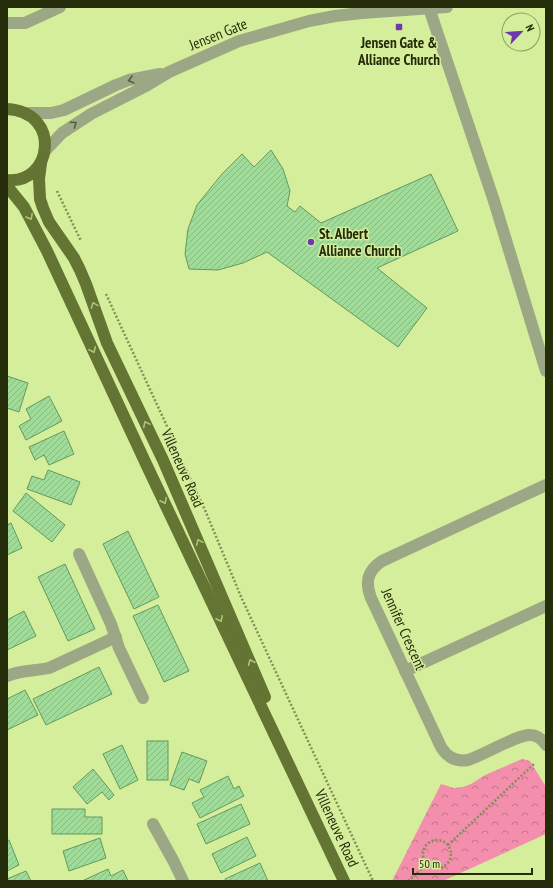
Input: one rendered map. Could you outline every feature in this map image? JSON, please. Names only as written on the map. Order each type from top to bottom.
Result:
[{"type":"main road","points":[[7,100],[17,111],[36,120],[42,129],[45,140],[45,151]]},
{"type":"main road","name":"Villeneuve Road","points":[[45,151],[41,163],[39,179],[40,199],[43,208],[49,222],[74,258],[82,274],[107,343],[163,460],[260,682],[301,789]]},
{"type":"main road","points":[[7,180],[19,179],[28,176],[41,163]]},
{"type":"main road","name":"Villeneuve Road","points":[[7,186],[24,206],[38,232],[147,466],[344,881]]},
{"type":"street","points":[[7,23],[24,23],[60,7]]},
{"type":"street","name":"Jensen Gate","points":[[45,151],[62,133],[78,121],[144,87],[169,72],[238,42],[309,21],[362,13],[447,7]]},
{"type":"street","points":[[429,8],[494,201],[546,371]]},
{"type":"street","name":"Jensen Gate","points":[[17,111],[51,113],[64,110],[100,91],[116,85],[130,80],[169,72]]},
{"type":"street","name":"Jennifer Crescent","points":[[546,485],[382,561],[372,570],[369,575],[368,584],[369,591],[444,753],[450,758],[462,761],[468,760],[525,736],[536,736],[546,745]]},
{"type":"street","points":[[79,554],[143,698]]},
{"type":"street","points":[[405,671],[546,606]]},
{"type":"street","points":[[7,676],[16,672],[49,668],[116,637]]},
{"type":"street","points":[[153,824],[183,881]]},
{"type":"path","points":[[57,191],[82,245]]},
{"type":"path","points":[[103,288],[172,435]]},
{"type":"path","points":[[183,463],[205,510],[242,599],[373,881]]},
{"type":"path","points":[[448,845],[535,763]]},
{"type":"path","points":[[436,840],[445,842],[452,854],[448,863],[440,868],[431,867],[427,864],[423,856],[424,847],[427,843],[436,840]]},
{"type":"path","points":[[408,881],[427,864]]},
{"type":"green space","points":[[522,759],[530,761],[546,787],[546,834],[443,881],[392,881],[441,784],[454,788],[463,787],[485,775]]},
{"type":"building","name":"St. Albert Alliance Church","points":[[271,150],[283,169],[290,191],[287,206],[295,212],[300,206],[321,223],[431,174],[458,231],[377,268],[427,308],[398,347],[267,252],[243,263],[218,270],[189,269],[185,254],[188,229],[197,205],[222,174],[242,154],[254,167]]},
{"type":"building","points":[[7,376],[28,383],[19,412],[7,408]]},
{"type":"building","points":[[49,396],[62,421],[26,440],[19,426],[31,419],[26,409]]},
{"type":"building","points":[[64,431],[74,454],[49,465],[44,455],[35,460],[29,447]]},
{"type":"building","points":[[48,470],[80,482],[71,505],[27,489],[32,476],[44,480]]},
{"type":"building","points":[[26,493],[65,525],[52,542],[13,511]]},
{"type":"building","points":[[11,523],[22,548],[7,555],[7,525]]},
{"type":"building","points":[[128,531],[159,597],[134,609],[103,544]]},
{"type":"building","points":[[65,564],[95,629],[68,641],[38,577]]},
{"type":"building","points":[[158,605],[189,671],[164,682],[133,616]]},
{"type":"building","points":[[24,611],[36,636],[7,650],[7,620]]},
{"type":"building","points":[[99,667],[112,694],[46,725],[33,699]]},
{"type":"building","points":[[25,690],[38,715],[7,730],[7,699]]},
{"type":"building","points":[[147,741],[168,741],[168,780],[147,780]]},
{"type":"building","points":[[122,745],[138,780],[120,789],[103,754]]},
{"type":"building","points":[[182,752],[207,761],[199,783],[189,779],[184,790],[170,785]]},
{"type":"building","points":[[93,769],[114,795],[109,800],[102,792],[87,804],[73,787]]},
{"type":"building","points":[[228,776],[234,789],[239,786],[244,796],[200,818],[192,803],[204,797],[200,790]]},
{"type":"building","points":[[241,804],[250,824],[206,844],[197,824]]},
{"type":"building","points":[[52,809],[85,809],[85,817],[102,817],[102,834],[52,834]]},
{"type":"building","points":[[247,837],[256,856],[221,873],[212,854]]},
{"type":"building","points":[[100,838],[106,858],[69,871],[63,851]]},
{"type":"building","points":[[9,840],[19,865],[7,871],[7,841]]},
{"type":"building","points":[[260,863],[268,881],[226,881],[225,879]]},
{"type":"building","points":[[108,869],[111,876],[123,870],[128,881],[82,881]]},
{"type":"building","points":[[26,871],[31,881],[7,881],[7,879]]},
{"type":"place","name":"Jensen Gate & Alliance Church","points":[[399,27]]},
{"type":"place","name":"St. Albert Alliance Church","points":[[311,242]]}]
